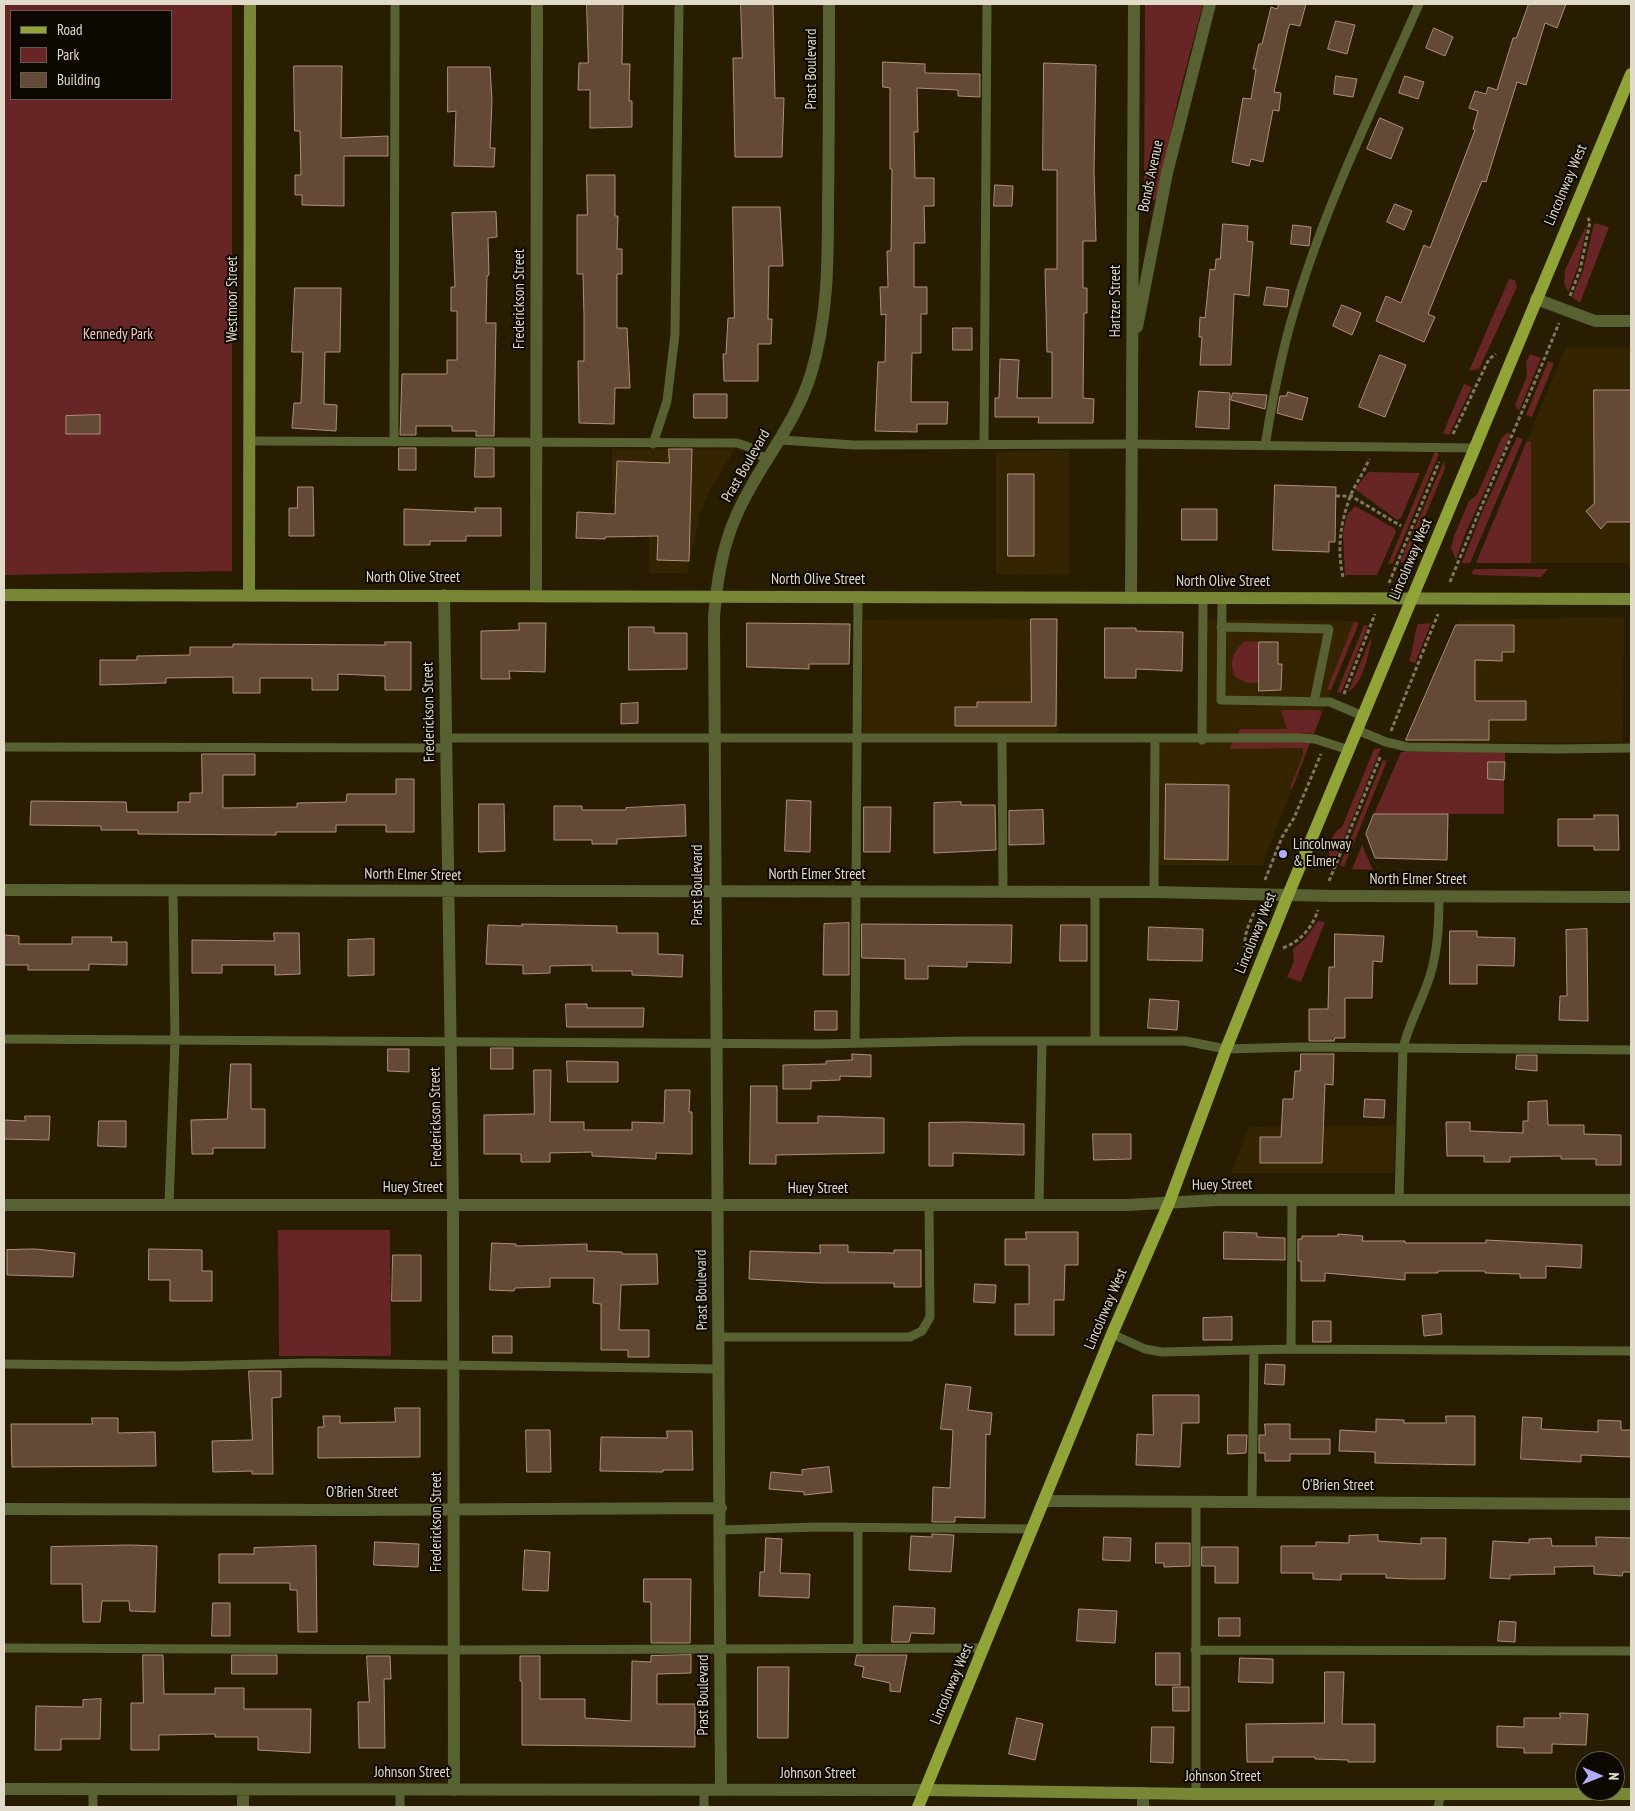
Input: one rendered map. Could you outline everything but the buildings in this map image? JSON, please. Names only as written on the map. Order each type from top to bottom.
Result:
[{"type":"main road","name":"Lincolnway West","points":[[918,1807],[1034,1529],[1112,1334],[1169,1203],[1226,1049],[1288,895],[1631,74]]},
{"type":"street","name":"Westmoor Street","points":[[249,595],[250,4]]},
{"type":"street","name":"Frederickson Street","points":[[536,595],[537,4]]},
{"type":"street","name":"Prast Boulevard","points":[[721,1790],[721,1530],[713,739],[716,596],[726,541],[737,512],[796,411],[811,376],[826,309],[829,186],[829,4]]},
{"type":"street","name":"Hartzer Street","points":[[1131,598],[1134,4]]},
{"type":"street","name":"Bonds Avenue","points":[[1132,357],[1168,173],[1210,4]]},
{"type":"street","points":[[1536,299],[1595,321],[1631,321]]},
{"type":"street","name":"North Olive Street","points":[[4,595],[536,595],[1631,600]]},
{"type":"street","name":"Frederickson Street","points":[[444,595],[453,1204],[454,1790]]},
{"type":"street","name":"North Elmer Street","points":[[4,890],[1154,892],[1288,895],[1631,897]]},
{"type":"street","name":"Huey Street","points":[[4,1205],[453,1204],[717,1206],[1039,1205],[1169,1203],[1217,1200],[1631,1200]]},
{"type":"street","name":"O'Brien Street","points":[[1045,1501],[1631,1504]]},
{"type":"street","name":"O'Brien Street","points":[[4,1509],[453,1510],[720,1508]]},
{"type":"street","name":"Johnson Street","points":[[4,1789],[926,1790],[1196,1794],[1631,1794]]},
{"type":"street","points":[[243,1790],[243,1807]]},
{"type":"street","points":[[1142,1807],[1143,1793]]},
{"type":"lane","points":[[394,440],[395,4]]},
{"type":"lane","points":[[653,444],[667,401],[675,334],[679,4]]},
{"type":"lane","points":[[984,444],[987,4]]},
{"type":"lane","points":[[1264,446],[1282,354],[1315,249],[1366,123],[1419,4]]},
{"type":"lane","points":[[249,441],[394,440],[536,443],[738,443],[749,446],[768,460]]},
{"type":"lane","points":[[780,440],[854,445],[1132,444],[1475,448]]},
{"type":"lane","points":[[855,1043],[858,596]]},
{"type":"lane","points":[[1202,740],[1203,598]]},
{"type":"lane","points":[[1222,598],[1221,700],[1330,702],[1363,716]]},
{"type":"lane","points":[[1221,627],[1330,630],[1314,702]]},
{"type":"lane","points":[[1357,730],[1392,744],[1407,747],[1631,748]]},
{"type":"lane","points":[[4,747],[713,739],[1002,738],[1315,739],[1348,750]]},
{"type":"lane","points":[[1002,738],[1004,892]]},
{"type":"lane","points":[[1154,892],[1155,739]]},
{"type":"lane","points":[[169,1204],[175,1042],[173,890]]},
{"type":"lane","points":[[1095,892],[1095,1041]]},
{"type":"lane","points":[[1399,1200],[1403,1048],[1409,1025],[1430,976],[1438,942],[1439,896]]},
{"type":"lane","points":[[4,1039],[175,1042],[451,1041],[716,1043],[1185,1041],[1226,1049],[1631,1050]]},
{"type":"lane","points":[[1039,1205],[1042,1041]]},
{"type":"lane","points":[[1291,1349],[1292,1200]]},
{"type":"lane","points":[[719,1337],[869,1338],[917,1335],[927,1326],[930,1316],[929,1205]]},
{"type":"lane","points":[[1112,1334],[1145,1349],[1162,1352],[1291,1349],[1631,1351]]},
{"type":"lane","points":[[1252,1502],[1254,1351]]},
{"type":"lane","points":[[4,1364],[93,1366],[311,1364],[719,1369]]},
{"type":"lane","points":[[1196,1502],[1196,1794]]},
{"type":"lane","points":[[858,1528],[858,1649]]},
{"type":"lane","points":[[721,1530],[858,1528],[1034,1529]]},
{"type":"lane","points":[[4,1648],[453,1650],[985,1648]]},
{"type":"lane","points":[[1195,1650],[1631,1651]]},
{"type":"lane","points":[[93,1790],[93,1807]]},
{"type":"lane","points":[[400,1790],[400,1807]]},
{"type":"lane","points":[[704,1790],[704,1807]]},
{"type":"lane","points":[[1438,1807],[1441,1794]]},
{"type":"path","points":[[1570,296],[1580,270],[1590,222]]},
{"type":"path","points":[[1457,566],[1559,324]]},
{"type":"path","points":[[1390,578],[1446,448],[1489,359],[1496,353]]},
{"type":"path","points":[[1343,577],[1339,558],[1340,542],[1351,496],[1365,470],[1373,447]]},
{"type":"path","points":[[1336,496],[1351,496],[1401,526]]},
{"type":"path","points":[[1292,945],[1314,923],[1319,909]]},
{"type":"path","points":[[1249,960],[1244,945],[1251,918]]},
{"type":"shaded area","points":[[1566,347],[1631,348],[1631,563],[1476,563]]},
{"type":"shaded area","points":[[612,449],[735,449],[710,489],[700,514],[687,573],[649,573],[649,504],[612,504]]},
{"type":"shaded area","points":[[1069,450],[1069,575],[996,574],[996,452]]},
{"type":"shaded area","points":[[1624,617],[1623,742],[1405,742],[1459,620]]},
{"type":"shaded area","points":[[1058,619],[1058,734],[863,736],[863,620]]},
{"type":"shaded area","points":[[1206,619],[1359,621],[1314,734],[1206,733]]},
{"type":"shaded area","points":[[1159,743],[1310,743],[1262,865],[1159,865]]},
{"type":"shaded area","points":[[1395,1126],[1394,1173],[1231,1173],[1249,1127]]},
{"type":"green space","name":"Kennedy Park","points":[[4,4],[232,4],[232,571],[4,575]]},
{"type":"green space","points":[[1145,4],[1203,4],[1178,99],[1157,198],[1149,202],[1144,196]]},
{"type":"green space","points":[[1594,223],[1609,227],[1580,303],[1572,297],[1583,271]]},
{"type":"green space","points":[[1587,224],[1578,267],[1568,292],[1564,282],[1565,270]]},
{"type":"green space","points":[[1509,279],[1515,280],[1517,287],[1479,369],[1469,371]]},
{"type":"green space","points":[[1530,354],[1541,358],[1519,411],[1515,405],[1527,376],[1526,362]]},
{"type":"green space","points":[[1548,361],[1554,363],[1532,417],[1526,415]]},
{"type":"green space","points":[[1464,384],[1472,387],[1449,435],[1443,433]]},
{"type":"green space","points":[[1507,433],[1511,434],[1465,534],[1456,560],[1451,548],[1454,536],[1469,501],[1477,495],[1502,437]]},
{"type":"green space","points":[[1517,437],[1523,439],[1470,563],[1462,563],[1483,510]]},
{"type":"green space","points":[[1527,441],[1531,442],[1531,563],[1476,563]]},
{"type":"green space","points":[[1435,451],[1439,454],[1393,563],[1388,564]]},
{"type":"green space","points":[[1444,461],[1445,468],[1406,563],[1400,562]]},
{"type":"green space","points":[[1368,472],[1420,473],[1401,518],[1397,520],[1355,489]]},
{"type":"green space","points":[[1355,506],[1394,528],[1396,532],[1377,575],[1345,575],[1343,534],[1347,515]]},
{"type":"green space","points":[[1474,569],[1548,569],[1541,577],[1471,574]]},
{"type":"green space","points":[[1354,622],[1359,623],[1331,690],[1327,689]]},
{"type":"green space","points":[[1431,623],[1415,663],[1409,661],[1418,624]]},
{"type":"green space","points":[[1364,625],[1368,626],[1341,693],[1337,692]]},
{"type":"green space","points":[[1372,635],[1362,675],[1348,692]]},
{"type":"green space","points":[[1245,641],[1259,642],[1259,683],[1247,683],[1235,677],[1232,666],[1233,657],[1237,649]]},
{"type":"green space","points":[[1281,710],[1318,710],[1322,712],[1314,734],[1302,733],[1301,743],[1310,743],[1292,789],[1290,788],[1303,755],[1303,748],[1229,749],[1240,729],[1287,729]]},
{"type":"green space","points":[[1381,748],[1333,865],[1330,865],[1329,849],[1332,839],[1342,827],[1374,749]]},
{"type":"green space","points":[[1401,752],[1505,752],[1505,762],[1488,762],[1488,779],[1504,779],[1504,814],[1374,814]]},
{"type":"green space","points":[[1383,760],[1387,761],[1344,867],[1340,865]]},
{"type":"green space","points":[[1362,845],[1373,870],[1352,869]]},
{"type":"green space","points":[[1318,921],[1325,922],[1301,982],[1287,977],[1294,961],[1293,949],[1305,939]]},
{"type":"green space","points":[[278,1230],[390,1230],[391,1356],[279,1356]]},
{"type":"place","name":"Lincolnway & Elmer","points":[[1283,854]]}]
